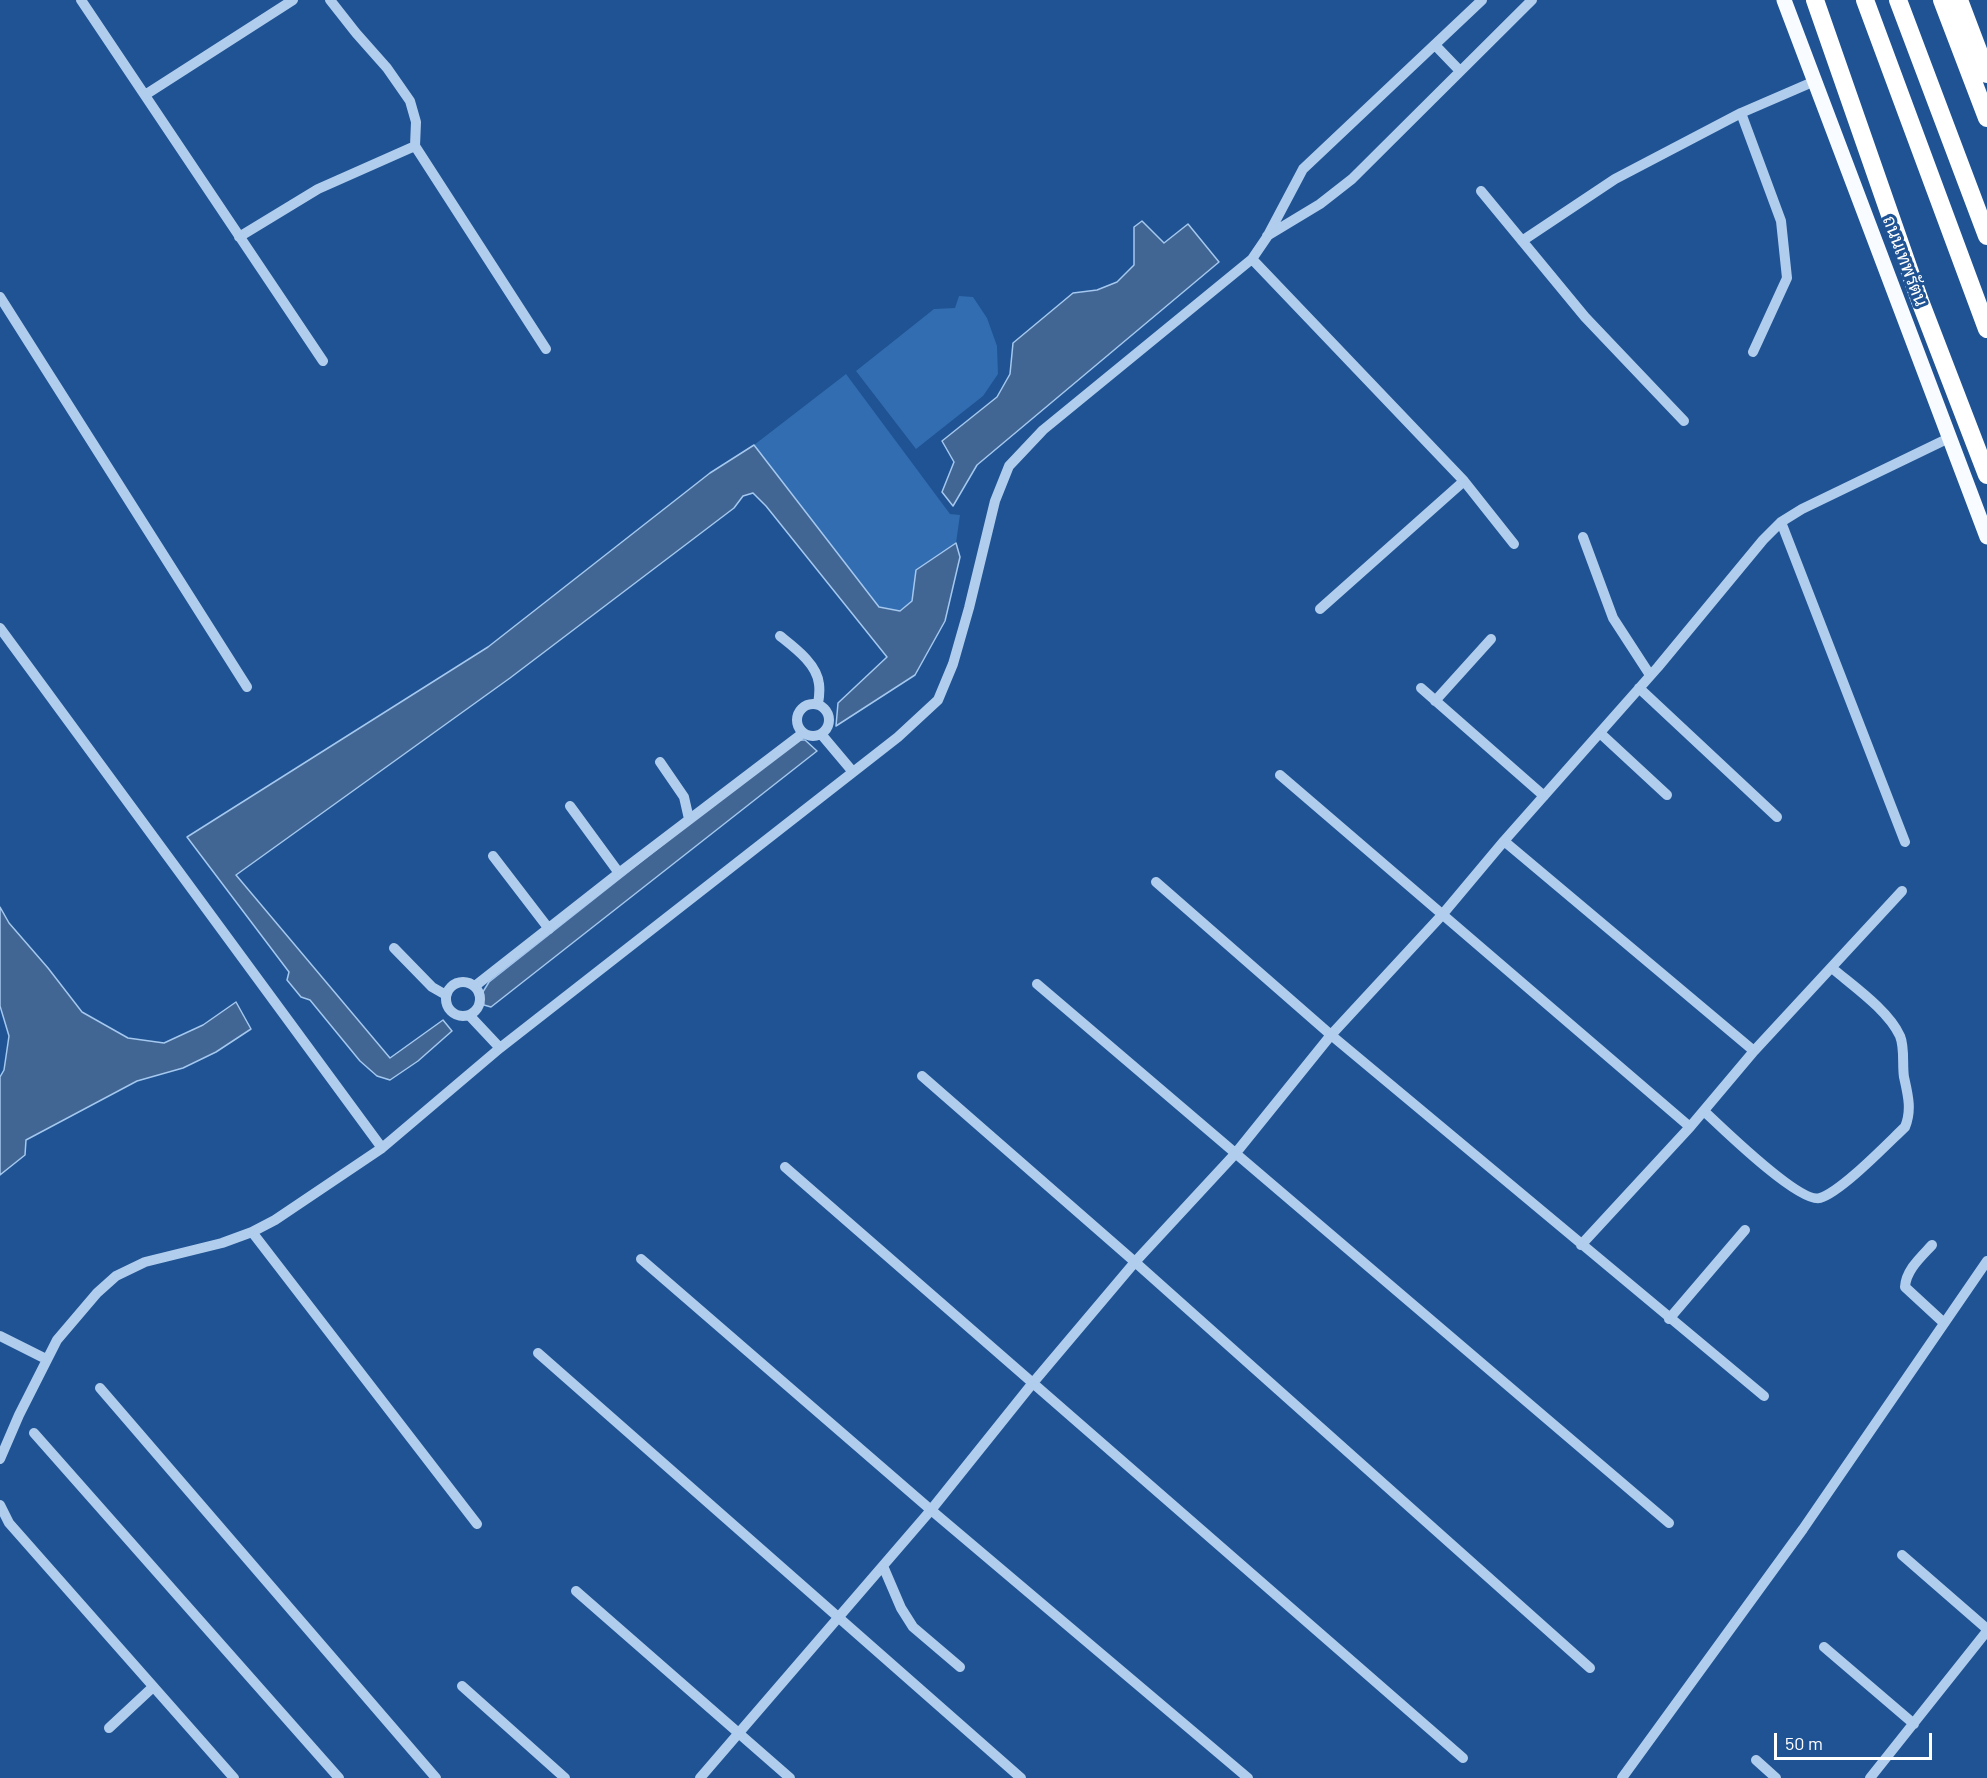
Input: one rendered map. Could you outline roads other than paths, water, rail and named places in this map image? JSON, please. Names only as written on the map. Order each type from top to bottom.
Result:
[{"type":"highway","points":[[1815,0],[1920,301],[1986,469]]},
{"type":"highway","points":[[1865,0],[1987,329]]},
{"type":"highway","points":[[1898,0],[1987,236]]},
{"type":"highway","points":[[1942,0],[1987,118]]},
{"type":"highway","points":[[1959,0],[1987,74]]},
{"type":"main road","name":"ถนนเทพรัตน","points":[[1784,0],[1987,537]]},
{"type":"street","points":[[81,0],[323,362]]},
{"type":"street","points":[[145,95],[293,0]]},
{"type":"street","points":[[330,0],[387,68],[410,101],[416,122],[415,146],[546,349]]},
{"type":"street","points":[[0,1459],[57,1340],[97,1293],[116,1276],[145,1262],[222,1243],[252,1232],[275,1220],[382,1148],[500,1048],[898,737],[938,700],[953,664],[995,501],[1009,466],[1043,430],[1252,259],[1267,237],[1303,168],[1482,0]]},
{"type":"street","points":[[1267,237],[1320,204],[1352,179],[1532,0]]},
{"type":"street","points":[[1435,45],[1460,71]]},
{"type":"street","points":[[1522,241],[1615,179],[1741,113],[1815,81]]},
{"type":"street","points":[[1741,113],[1781,221],[1787,278],[1753,352]]},
{"type":"street","points":[[239,237],[318,189],[415,146]]},
{"type":"street","points":[[1481,191],[1585,317],[1684,421]]},
{"type":"street","points":[[1252,259],[1464,481],[1514,544]]},
{"type":"street","points":[[0,297],[247,687]]},
{"type":"street","points":[[700,1778],[931,1510],[1032,1384],[1135,1262],[1235,1154],[1331,1035],[1442,915],[1504,841],[1658,667],[1763,540],[1780,522],[1802,509],[1949,438]]},
{"type":"street","points":[[1320,609],[1464,481]]},
{"type":"street","points":[[1780,522],[1905,842]]},
{"type":"street","points":[[1583,537],[1613,618],[1650,675]]},
{"type":"street","points":[[0,628],[382,1148]]},
{"type":"street","points":[[780,636],[797,650],[818,679],[820,686],[818,704]]},
{"type":"street","points":[[1435,701],[1491,639]]},
{"type":"street","points":[[1421,688],[1544,796]]},
{"type":"street","points":[[1639,688],[1777,817]]},
{"type":"street","points":[[818,704],[828,712],[829,724],[821,734],[812,736],[803,733],[797,721],[798,715],[806,705],[818,704]]},
{"type":"street","points":[[475,987],[619,873],[803,733]]},
{"type":"street","points":[[1600,733],[1668,795]]},
{"type":"street","points":[[821,734],[853,772]]},
{"type":"street","points":[[660,762],[684,797],[689,819]]},
{"type":"street","points":[[1280,775],[1690,1127]]},
{"type":"street","points":[[570,806],[619,873]]},
{"type":"street","points":[[1504,841],[1754,1051]]},
{"type":"street","points":[[493,855],[549,929]]},
{"type":"street","points":[[1156,882],[1331,1035],[1764,1396]]},
{"type":"street","points":[[1581,1245],[1690,1127],[1754,1051],[1902,891]]},
{"type":"street","points":[[394,948],[432,987],[446,995]]},
{"type":"street","points":[[1704,1111],[1777,1176],[1812,1199],[1820,1198],[1837,1188],[1905,1127],[1909,1118],[1909,1099],[1900,1037],[1886,1016],[1832,968]]},
{"type":"street","points":[[460,981],[468,982],[475,987],[480,1003],[469,1015],[461,1016],[453,1013],[447,1007],[446,995],[452,985],[460,981]]},
{"type":"street","points":[[1037,984],[1669,1523]]},
{"type":"street","points":[[469,1015],[500,1048]]},
{"type":"street","points":[[922,1076],[1135,1262],[1590,1668]]},
{"type":"street","points":[[785,1167],[1463,1758]]},
{"type":"street","points":[[1669,1319],[1745,1230]]},
{"type":"street","points":[[252,1232],[477,1524]]},
{"type":"street","points":[[1932,1245],[1906,1278],[1905,1287],[1944,1323]]},
{"type":"street","points":[[640,1259],[931,1510],[1248,1778]]},
{"type":"street","points":[[1622,1778],[1803,1529],[1987,1261]]},
{"type":"street","points":[[0,1336],[46,1359]]},
{"type":"street","points":[[538,1353],[1021,1778]]},
{"type":"street","points":[[100,1388],[436,1778]]},
{"type":"street","points":[[34,1433],[339,1778]]},
{"type":"street","points":[[0,1505],[9,1523],[234,1778]]},
{"type":"street","points":[[1870,1778],[1987,1630],[1902,1555]]},
{"type":"street","points":[[883,1566],[901,1608],[913,1627],[960,1667]]},
{"type":"street","points":[[576,1592],[790,1778]]},
{"type":"street","points":[[1824,1647],[1914,1724]]},
{"type":"street","points":[[462,1686],[564,1778]]},
{"type":"street","points":[[109,1728],[153,1687]]},
{"type":"street","points":[[1756,1760],[1776,1778]]}]
